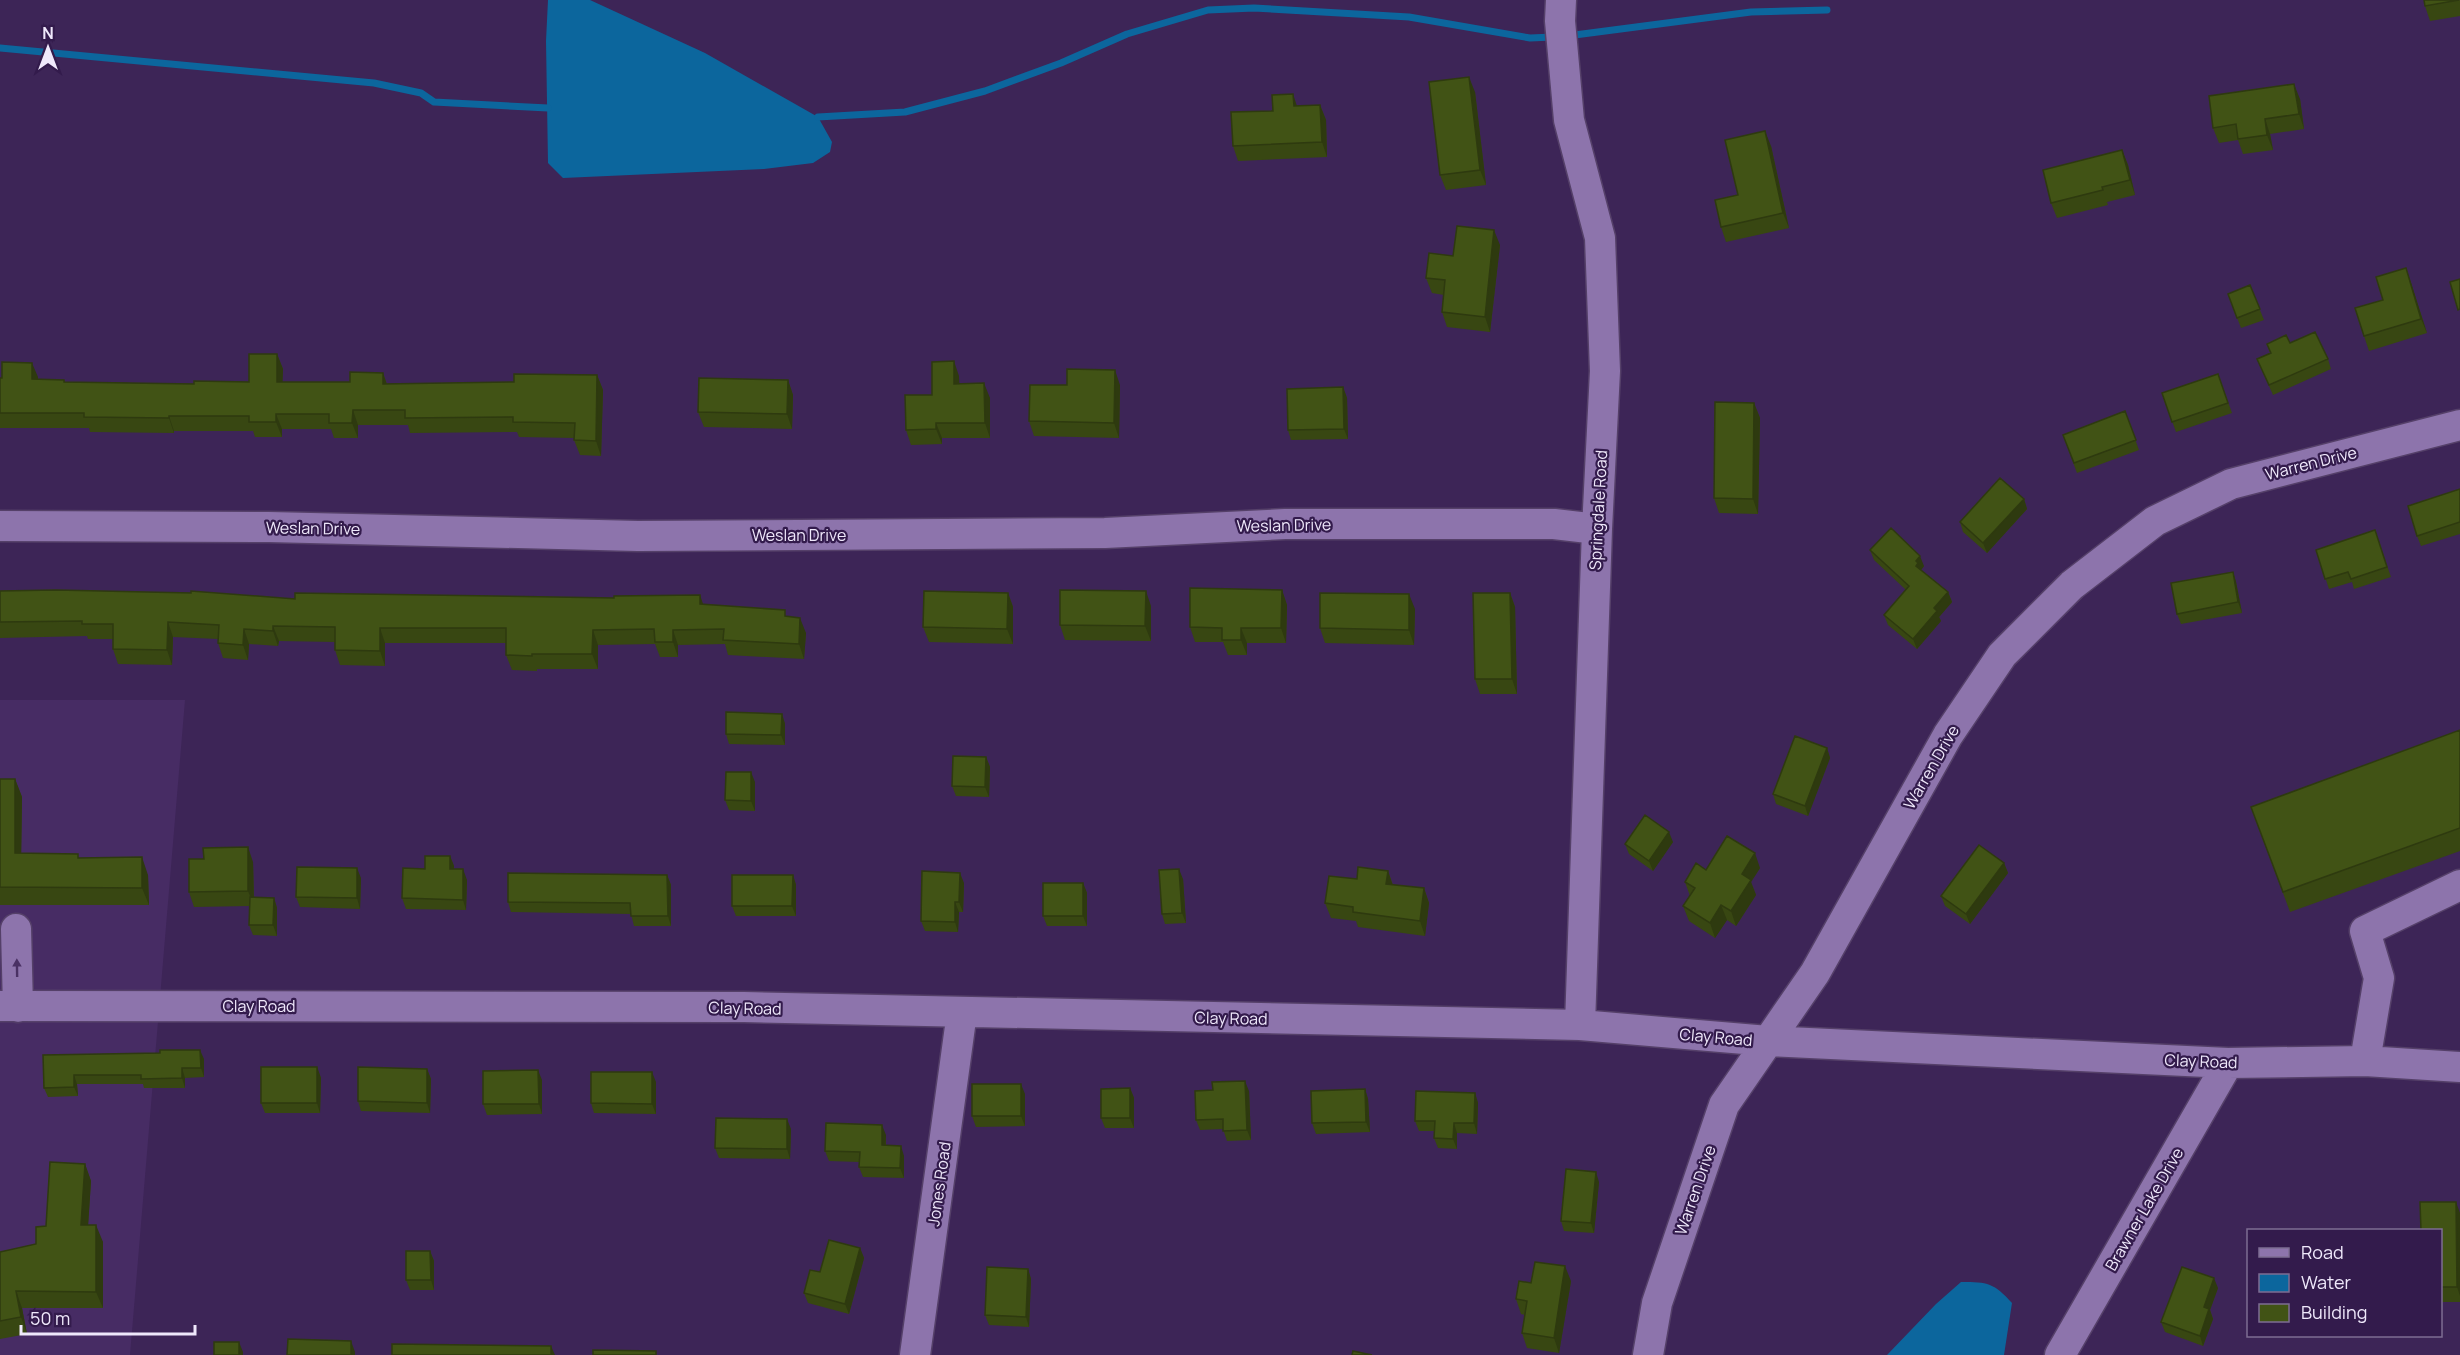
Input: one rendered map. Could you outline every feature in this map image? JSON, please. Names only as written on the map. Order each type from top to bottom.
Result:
[{"type":"street","name":"Springdale Road","points":[[1561,0],[1560,21],[1569,120],[1600,238],[1605,371],[1597,529],[1580,1025]]},
{"type":"street","name":"Warren Drive","points":[[1648,1355],[1657,1303],[1724,1105],[1815,973],[1954,726],[2002,655],[2072,585],[2155,521],[2231,484],[2460,425]]},
{"type":"street","name":"Weslan Drive","points":[[0,526],[269,527],[638,536],[1105,533],[1285,524],[1554,524],[1597,529]]},
{"type":"street","points":[[2365,1061],[2379,978],[2365,931],[2460,885]]},
{"type":"street","points":[[9,1006],[16,929]]},
{"type":"street","name":"Clay Road","points":[[9,1006],[744,1007],[1580,1025],[1768,1041],[2228,1063],[2365,1061],[2460,1067]]},
{"type":"street","name":"Jones Road","points":[[915,1355],[963,1012]]},
{"type":"street","name":"Brawner Lake Drive","points":[[2060,1355],[2228,1063]]},
{"type":"shaded area","points":[[0,700],[185,700],[130,1355],[0,1355]]},
{"type":"water","points":[[548,0],[590,0],[705,53],[818,117],[832,142],[830,152],[813,163],[764,169],[563,178],[548,163],[546,41]]},
{"type":"water","points":[[1961,1282],[1990,1285],[2012,1303],[2004,1355],[1887,1355],[1936,1304]]},
{"type":"building","points":[[2424,0],[2459,0],[2425,6]]},
{"type":"building","points":[[1469,77],[1480,170],[1440,175],[1429,82]]},
{"type":"building","points":[[2294,84],[2299,114],[2265,119],[2267,135],[2238,139],[2236,124],[2213,128],[2209,96]]},
{"type":"building","points":[[1293,94],[1294,106],[1320,105],[1322,142],[1233,146],[1231,112],[1273,111],[1272,95]]},
{"type":"building","points":[[1765,131],[1783,213],[1721,227],[1715,200],[1738,195],[1725,140]]},
{"type":"building","points":[[2122,150],[2130,180],[2102,187],[2103,190],[2051,203],[2043,170]]},
{"type":"building","points":[[1457,226],[1494,230],[1485,317],[1442,312],[1445,280],[1426,278],[1429,253],[1453,256]]},
{"type":"building","points":[[2406,268],[2421,319],[2364,336],[2355,308],[2383,300],[2376,277]]},
{"type":"building","points":[[2460,279],[2460,309],[2458,310],[2450,282]]},
{"type":"building","points":[[2250,285],[2260,309],[2237,318],[2228,294]]},
{"type":"building","points":[[2315,332],[2328,359],[2269,385],[2257,359],[2271,353],[2267,344],[2286,335],[2290,343]]},
{"type":"building","points":[[249,354],[277,354],[277,382],[350,382],[350,372],[383,373],[383,384],[514,382],[514,374],[597,375],[596,441],[574,440],[575,423],[513,422],[513,417],[405,418],[405,410],[353,410],[352,423],[329,423],[329,414],[276,414],[276,422],[249,422],[249,416],[84,417],[84,413],[0,413],[2,362],[32,363],[32,379],[64,380],[64,382],[194,384],[194,381],[249,382]]},
{"type":"building","points":[[954,361],[954,384],[984,383],[985,423],[936,423],[936,429],[906,430],[905,395],[932,395],[932,362]]},
{"type":"building","points":[[1067,369],[1115,370],[1114,423],[1029,421],[1030,385],[1067,385]]},
{"type":"building","points":[[2218,374],[2228,403],[2172,422],[2162,393]]},
{"type":"building","points":[[699,378],[788,380],[787,414],[698,412]]},
{"type":"building","points":[[1343,387],[1344,429],[1288,430],[1287,389]]},
{"type":"building","points":[[1715,402],[1754,403],[1753,499],[1714,498]]},
{"type":"building","points":[[2125,411],[2136,440],[2074,463],[2063,435]]},
{"type":"building","points":[[2000,478],[2024,499],[1983,543],[1960,522]]},
{"type":"building","points":[[2460,489],[2460,522],[2417,536],[2408,506]]},
{"type":"building","points":[[1891,528],[1920,556],[1916,561],[1918,563],[1916,566],[1948,592],[1934,608],[1937,611],[1913,639],[1884,615],[1909,586],[1870,550]]},
{"type":"building","points":[[2375,530],[2387,567],[2351,579],[2348,572],[2325,579],[2316,550]]},
{"type":"building","points":[[2233,572],[2238,602],[2177,614],[2171,583]]},
{"type":"building","points":[[1190,588],[1282,590],[1281,628],[1241,628],[1241,640],[1222,640],[1222,628],[1190,627]]},
{"type":"building","points":[[1060,590],[1146,591],[1145,626],[1060,625]]},
{"type":"building","points":[[0,591],[191,593],[191,591],[295,599],[295,593],[614,598],[614,596],[700,595],[700,604],[785,610],[785,616],[800,618],[799,644],[723,640],[724,629],[673,630],[673,642],[655,642],[654,629],[593,630],[592,654],[532,654],[532,656],[506,655],[506,628],[380,628],[380,651],[335,650],[335,627],[273,626],[273,631],[244,629],[243,645],[218,643],[219,625],[168,622],[167,650],[113,649],[113,624],[82,624],[82,621],[0,622]]},
{"type":"building","points":[[924,591],[1008,593],[1007,629],[923,627]]},
{"type":"building","points":[[1320,593],[1409,594],[1409,630],[1320,628]]},
{"type":"building","points":[[1473,593],[1510,593],[1512,679],[1475,679]]},
{"type":"building","points":[[726,712],[782,714],[781,735],[726,734]]},
{"type":"building","points":[[2460,730],[2460,828],[2283,892],[2251,807]]},
{"type":"building","points":[[1795,736],[1827,748],[1805,806],[1773,794]]},
{"type":"building","points":[[953,756],[986,757],[985,787],[952,786]]},
{"type":"building","points":[[726,772],[751,772],[751,801],[725,800]]},
{"type":"building","points":[[0,779],[15,779],[15,853],[78,854],[78,858],[142,857],[142,888],[0,887]]},
{"type":"building","points":[[1645,815],[1669,832],[1649,861],[1625,844]]},
{"type":"building","points":[[1727,836],[1755,853],[1742,874],[1751,880],[1731,911],[1721,905],[1710,923],[1683,906],[1695,888],[1685,882],[1696,863],[1706,870]]},
{"type":"building","points":[[1979,845],[2004,863],[1966,914],[1941,896]]},
{"type":"building","points":[[248,847],[248,891],[189,892],[189,859],[204,859],[203,848]]},
{"type":"building","points":[[425,856],[450,856],[450,869],[463,869],[463,900],[402,898],[403,868],[425,869]]},
{"type":"building","points":[[297,867],[357,868],[357,898],[296,897]]},
{"type":"building","points":[[1358,867],[1388,871],[1386,884],[1424,888],[1420,921],[1353,912],[1353,907],[1325,903],[1329,876],[1357,879]]},
{"type":"building","points":[[1179,869],[1182,913],[1162,914],[1159,870]]},
{"type":"building","points":[[922,871],[960,873],[959,902],[955,902],[955,922],[921,921]]},
{"type":"building","points":[[508,873],[667,875],[668,916],[631,916],[630,903],[508,902]]},
{"type":"building","points":[[732,875],[793,875],[792,906],[732,906]]},
{"type":"building","points":[[1043,883],[1083,883],[1083,916],[1043,916]]},
{"type":"building","points":[[250,897],[274,898],[273,925],[249,925]]},
{"type":"building","points":[[160,1050],[200,1050],[201,1068],[182,1068],[182,1078],[141,1079],[141,1075],[74,1075],[74,1087],[44,1088],[43,1055],[160,1053]]},
{"type":"building","points":[[261,1067],[317,1067],[317,1103],[261,1103]]},
{"type":"building","points":[[358,1067],[427,1069],[427,1103],[358,1101]]},
{"type":"building","points":[[538,1070],[539,1104],[483,1104],[483,1071]]},
{"type":"building","points":[[591,1072],[652,1072],[652,1104],[591,1103]]},
{"type":"building","points":[[1245,1081],[1247,1130],[1223,1131],[1223,1119],[1196,1120],[1195,1091],[1213,1090],[1212,1082]]},
{"type":"building","points":[[972,1084],[1021,1084],[1021,1116],[972,1116]]},
{"type":"building","points":[[1130,1088],[1130,1118],[1101,1118],[1101,1089]]},
{"type":"building","points":[[1365,1089],[1366,1122],[1312,1123],[1311,1091]]},
{"type":"building","points":[[1416,1091],[1475,1093],[1474,1123],[1454,1123],[1453,1139],[1434,1138],[1435,1121],[1415,1121]]},
{"type":"building","points":[[716,1118],[787,1119],[787,1149],[715,1148]]},
{"type":"building","points":[[826,1123],[882,1125],[882,1145],[901,1146],[900,1168],[859,1167],[860,1152],[825,1151]]},
{"type":"building","points":[[50,1162],[85,1164],[81,1225],[96,1225],[96,1292],[16,1291],[21,1317],[0,1321],[0,1252],[36,1244],[36,1227],[46,1226]]},
{"type":"building","points":[[1566,1169],[1596,1172],[1591,1223],[1561,1221]]},
{"type":"building","points":[[2420,1202],[2456,1202],[2457,1287],[2442,1287],[2442,1229],[2421,1229]]},
{"type":"building","points":[[829,1240],[860,1248],[845,1304],[804,1293],[810,1270],[820,1272]]},
{"type":"building","points":[[406,1251],[430,1251],[431,1280],[406,1280]]},
{"type":"building","points":[[1535,1262],[1565,1266],[1554,1338],[1522,1333],[1527,1301],[1516,1299],[1519,1281],[1531,1283]]},
{"type":"building","points":[[987,1267],[1028,1269],[1026,1317],[985,1315]]},
{"type":"building","points":[[2182,1267],[2214,1278],[2204,1307],[2209,1309],[2200,1336],[2161,1322]]},
{"type":"building","points":[[288,1339],[351,1341],[351,1355],[287,1355]]},
{"type":"building","points":[[214,1342],[239,1342],[239,1355],[214,1355]]},
{"type":"building","points":[[392,1344],[551,1346],[551,1355],[392,1355]]},
{"type":"building","points":[[593,1350],[656,1351],[656,1355],[593,1355]]},
{"type":"building","points":[[1353,1351],[1372,1355],[1352,1355]]},
{"type":"waterway","points":[[818,117],[905,112],[985,91],[1061,63],[1127,34],[1208,10],[1254,8],[1409,17],[1530,38],[1553,37]]},
{"type":"waterway","points":[[1567,36],[1751,12],[1827,10]]},
{"type":"waterway","points":[[0,48],[374,83],[421,93],[434,102],[548,108]]}]
